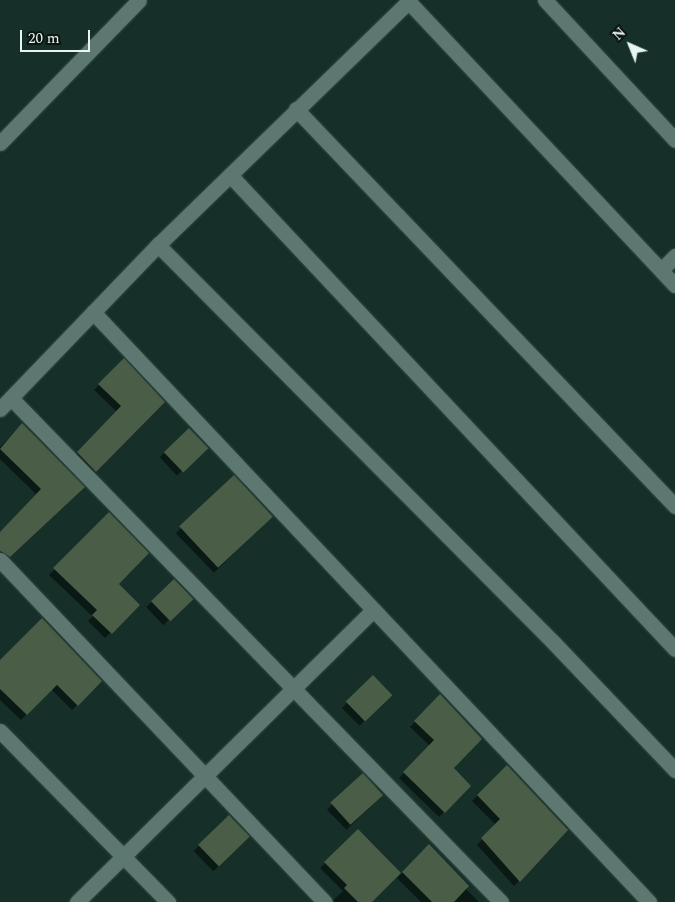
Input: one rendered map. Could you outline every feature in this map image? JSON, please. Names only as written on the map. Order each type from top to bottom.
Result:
[{"type":"street","points":[[0,143],[139,0]]},
{"type":"street","points":[[545,0],[675,140]]},
{"type":"street","points":[[0,409],[158,245],[409,1],[675,285]]},
{"type":"street","points":[[296,109],[675,506]]},
{"type":"street","points":[[230,175],[675,649]]},
{"type":"street","points":[[158,245],[546,635],[675,770]]},
{"type":"street","points":[[661,270],[675,256]]},
{"type":"street","points":[[93,312],[649,902]]},
{"type":"street","points":[[11,398],[295,687],[500,902]]},
{"type":"street","points":[[0,560],[325,902]]},
{"type":"street","points":[[77,902],[207,776],[373,610]]},
{"type":"street","points":[[0,731],[124,855],[168,902]]},
{"type":"building","points":[[124,358],[165,402],[96,472],[77,452],[121,406],[98,384]]},
{"type":"building","points":[[22,423],[85,487],[10,557],[0,551],[0,532],[41,489],[0,449]]},
{"type":"building","points":[[189,428],[208,448],[183,472],[164,452]]},
{"type":"building","points":[[234,475],[273,517],[218,568],[179,526]]},
{"type":"building","points":[[109,512],[149,553],[119,584],[140,605],[112,634],[92,615],[97,610],[53,568]]},
{"type":"building","points":[[174,579],[193,599],[170,621],[151,601]]},
{"type":"building","points":[[42,618],[102,681],[78,706],[57,685],[27,715],[0,689],[0,660]]},
{"type":"building","points":[[373,675],[392,695],[365,722],[346,701]]},
{"type":"building","points":[[440,694],[482,739],[454,768],[471,786],[445,813],[403,772],[434,740],[414,721]]},
{"type":"building","points":[[507,765],[568,830],[520,882],[481,838],[500,819],[477,795]]},
{"type":"building","points":[[363,773],[383,795],[350,825],[330,802]]},
{"type":"building","points":[[229,815],[250,837],[219,866],[198,845]]},
{"type":"building","points":[[358,829],[401,873],[372,902],[358,902],[344,888],[347,885],[324,862]]},
{"type":"building","points":[[429,844],[469,886],[454,902],[432,902],[402,872]]}]
